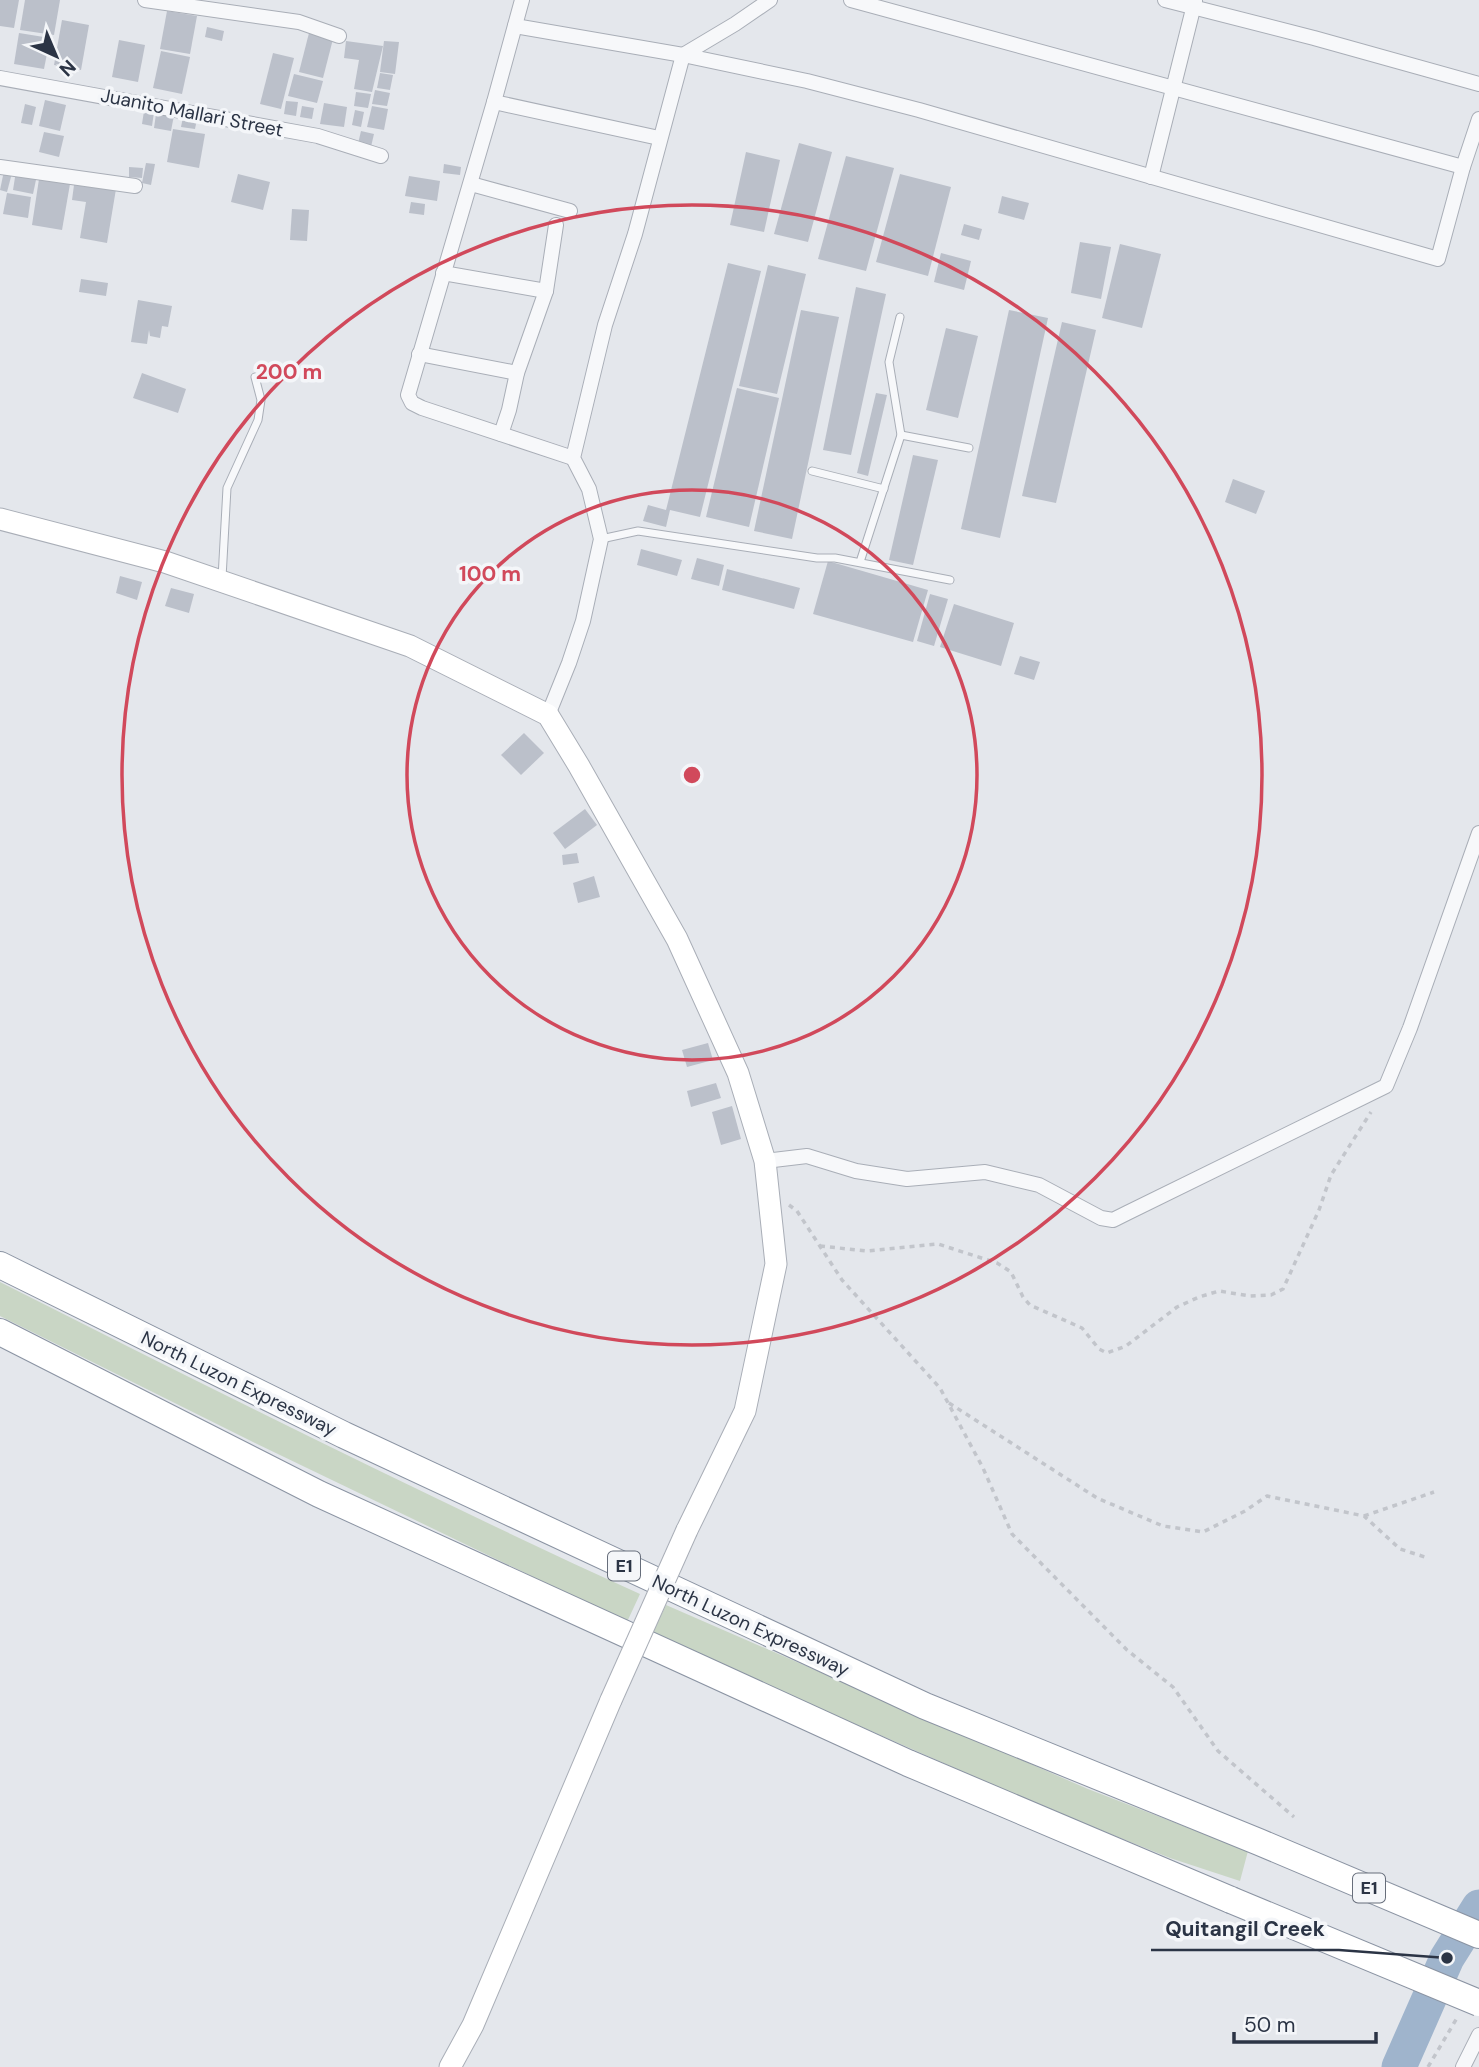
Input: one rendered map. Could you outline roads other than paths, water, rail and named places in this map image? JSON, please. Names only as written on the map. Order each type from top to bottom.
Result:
[{"type":"highway","name":"North Luzon Expressway","points":[[0,1265],[344,1435],[925,1706],[1479,1935]]},
{"type":"highway","points":[[0,1332],[319,1493],[908,1763],[1231,1900],[1469,2008]]},
{"type":"street","points":[[145,0],[299,22],[338,36]]},
{"type":"street","points":[[522,0],[408,395],[412,403],[573,458]]},
{"type":"street","points":[[548,715],[583,621],[601,539],[589,489],[573,458],[605,326],[635,234],[683,55],[770,0]]},
{"type":"street","points":[[851,0],[1463,167]]},
{"type":"street","points":[[1164,0],[1194,4],[1479,85]]},
{"type":"street","points":[[1151,177],[1194,4]]},
{"type":"street","points":[[515,26],[683,55],[807,81],[1438,258],[1479,119]]},
{"type":"street","name":"Juanito Mallari Street","points":[[0,78],[318,136],[381,156]]},
{"type":"street","points":[[494,102],[659,138]]},
{"type":"street","points":[[0,167],[135,186]]},
{"type":"street","points":[[471,184],[570,212]]},
{"type":"street","points":[[501,434],[517,373],[546,291],[556,225]]},
{"type":"street","points":[[443,273],[546,291]]},
{"type":"street","points":[[419,354],[517,373]]},
{"type":"street","points":[[0,519],[165,562],[410,646],[548,715],[677,939],[738,1073],[765,1161],[776,1264],[745,1411],[687,1530],[611,1700],[473,2025],[450,2067]]},
{"type":"street","points":[[765,1161],[807,1156],[856,1171],[907,1179],[985,1172],[1039,1185],[1101,1218],[1113,1220],[1386,1086],[1410,1027],[1479,833]]},
{"type":"street","points":[[1463,2067],[1479,2035]]},
{"type":"lane","points":[[860,562],[901,436],[889,362],[900,317]]},
{"type":"lane","points":[[222,582],[227,488],[258,420],[261,400],[255,377]]},
{"type":"lane","points":[[901,436],[970,448]]},
{"type":"lane","points":[[812,471],[884,489]]},
{"type":"lane","points":[[601,539],[638,531],[817,558],[835,558],[950,580]]},
{"type":"waterway","points":[[1399,2067],[1447,1958],[1479,1907]]},
{"type":"place","name":"Quitangil Creek","points":[[1447,1958]]}]
